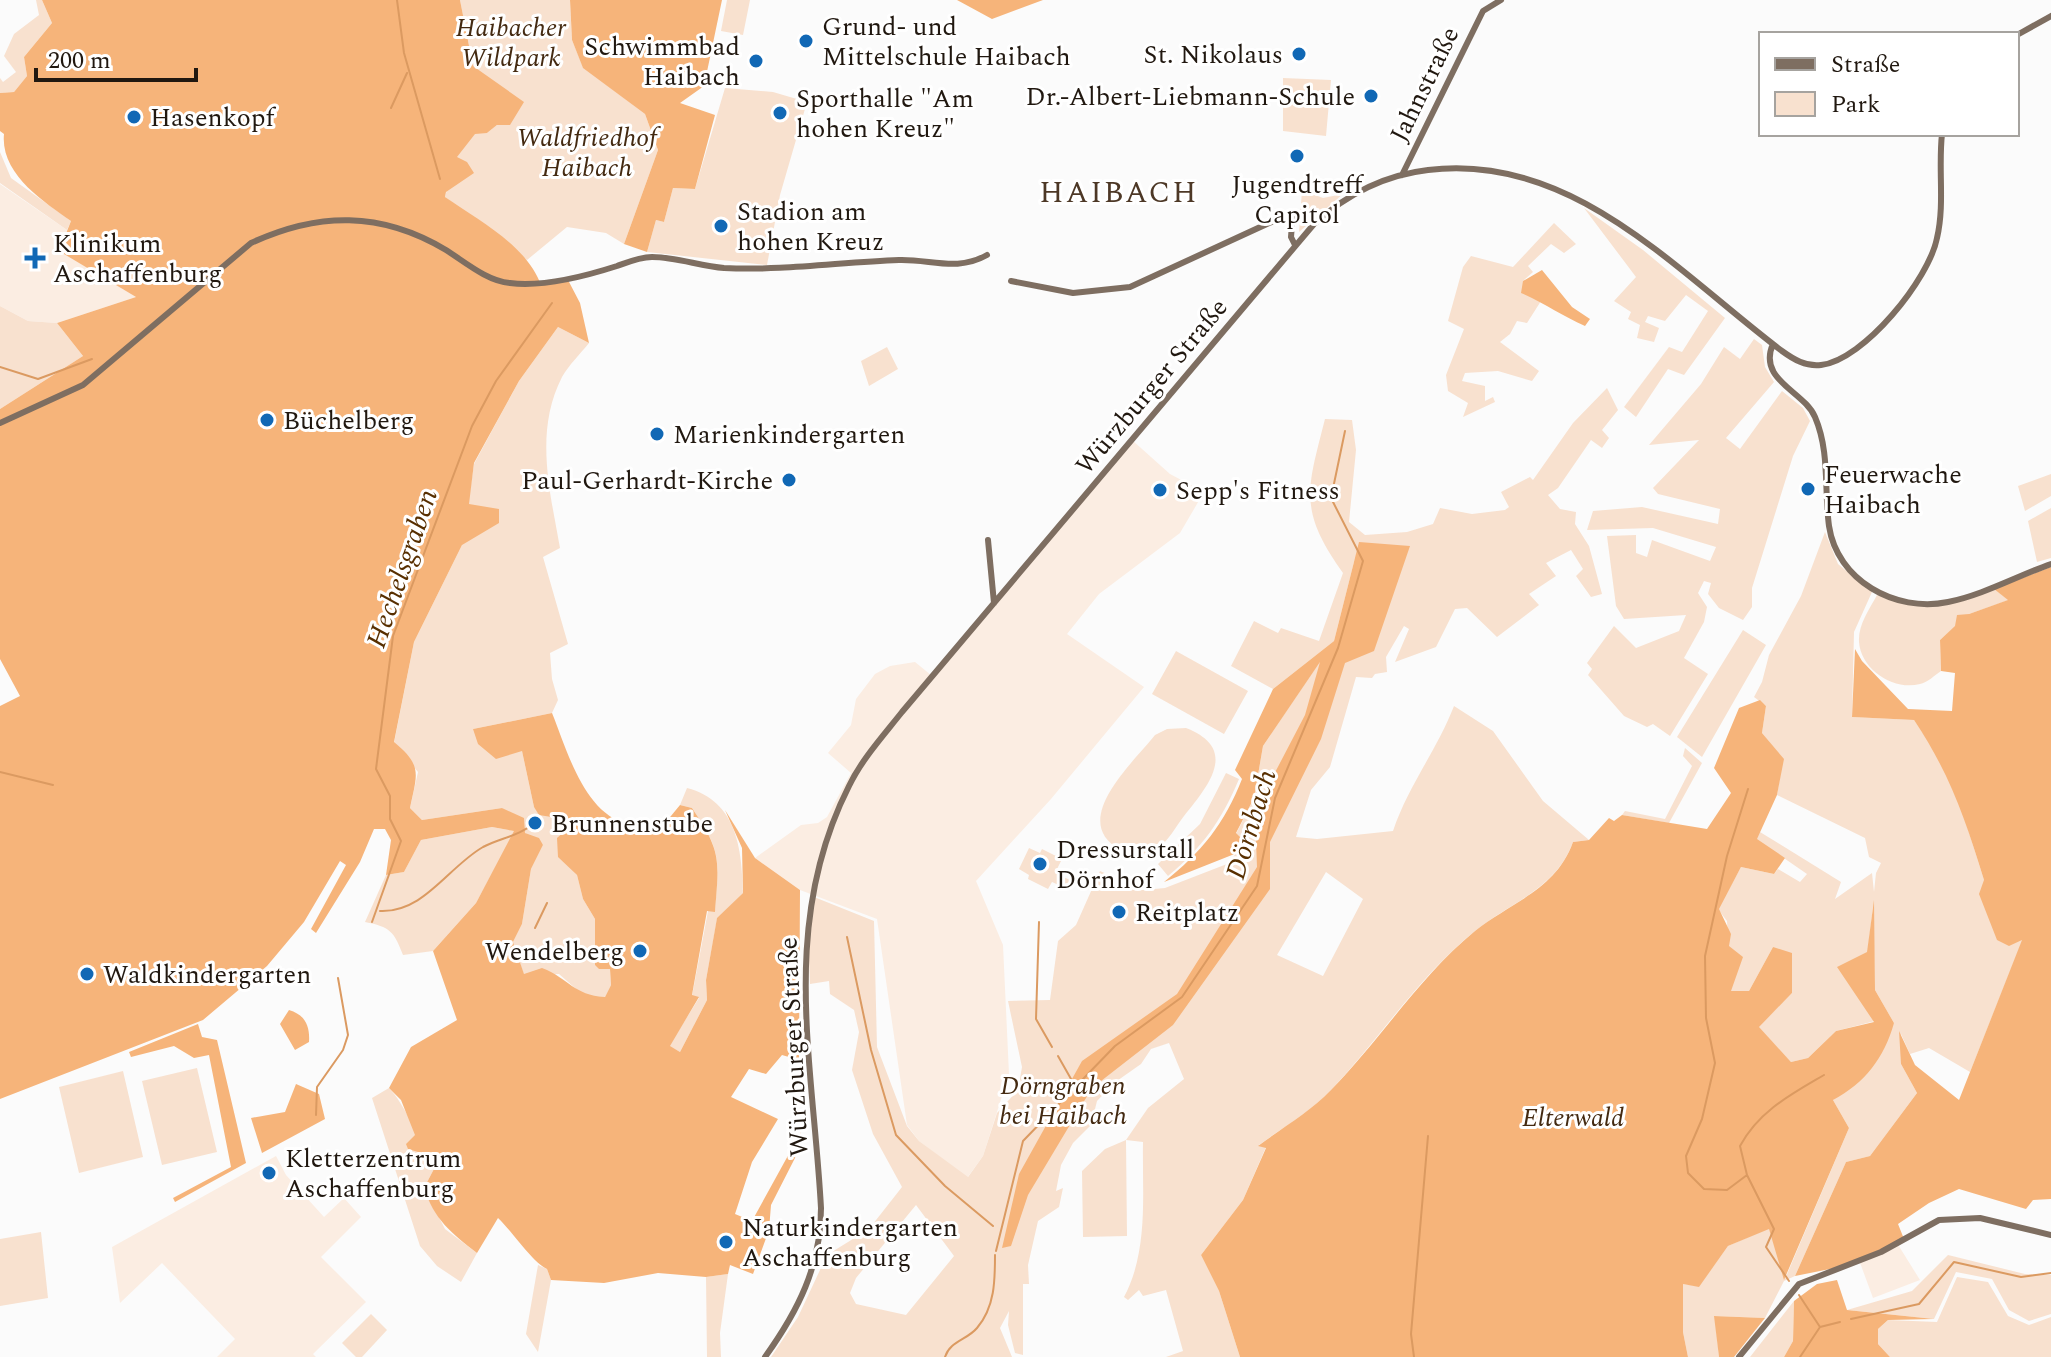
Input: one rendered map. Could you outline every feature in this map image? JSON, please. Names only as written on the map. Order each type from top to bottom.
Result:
[{"type":"street","name":"Jahnstraße","points":[[1401,175],[1483,11],[1501,0]]},
{"type":"street","points":[[2019,34],[2051,16]]},
{"type":"street","name":"Würzburger Straße","points":[[765,1357],[798,1308],[812,1274],[820,1236],[804,939],[817,865],[834,818],[863,762],[1295,245],[1332,208],[1352,194],[1401,175],[1446,168],[1487,168],[1552,185],[1604,213],[1797,361],[1824,365],[1855,349],[1895,309],[1925,267],[1938,237],[1942,136]]},
{"type":"street","points":[[1011,281],[1073,293],[1130,287],[1293,212],[1291,237],[1295,245]]},
{"type":"street","points":[[0,423],[83,385],[251,243],[276,232],[321,220],[358,218],[397,226],[429,240],[494,280],[532,283],[651,257],[723,268],[761,269],[904,260],[942,266],[973,263],[987,255]]},
{"type":"street","points":[[1773,344],[1769,360],[1774,373],[1815,418],[1825,455],[1832,541],[1838,557],[1856,578],[1889,597],[1935,604],[1975,594],[2051,564]]},
{"type":"street","points":[[988,540],[994,603]]},
{"type":"street","points":[[992,575],[1007,588]]},
{"type":"street","points":[[1739,1357],[1799,1284],[1881,1252],[1939,1220],[1980,1218],[2051,1235]]},
{"type":"shaded area","name":"Klinikum Aschaffenburg","points":[[0,184],[67,230],[59,250],[136,297],[57,323],[28,321],[0,306]]},
{"type":"shaded area","points":[[1132,440],[1170,474],[1204,492],[1180,533],[1099,594],[1067,634],[1144,687],[1051,799],[976,881],[1003,945],[1009,1074],[983,1156],[967,1178],[919,1141],[907,1125],[877,919],[800,890],[755,858],[801,825],[818,823],[827,817],[851,773],[828,753],[851,725],[856,699],[875,674],[890,666],[915,662],[931,675]]},
{"type":"shaded area","points":[[276,1156],[286,1175],[324,1217],[344,1198],[361,1217],[321,1257],[366,1302],[313,1354],[316,1357],[217,1357],[235,1339],[162,1263],[120,1303],[112,1247]]},
{"type":"shaded area","points":[[1897,1243],[1920,1280],[1873,1298],[1859,1260]]},
{"type":"green space","points":[[36,0],[42,0],[52,23],[24,57],[27,76],[14,92],[0,93],[0,78],[3,82],[16,72],[4,56],[14,34],[39,15]]},
{"type":"green space","points":[[42,0],[460,0],[473,66],[524,102],[510,125],[497,125],[487,133],[475,134],[457,157],[467,162],[474,173],[446,192],[445,197],[514,246],[541,285],[568,280],[580,303],[589,343],[558,327],[519,381],[474,463],[469,504],[499,509],[499,523],[462,545],[414,642],[394,742],[414,764],[416,779],[410,808],[422,820],[502,808],[524,818],[525,833],[539,838],[543,845],[531,869],[522,924],[513,942],[524,974],[542,968],[594,996],[605,997],[611,985],[610,969],[599,969],[595,965],[595,919],[583,899],[577,875],[558,857],[557,838],[576,821],[539,815],[534,807],[522,751],[496,759],[478,744],[473,729],[552,713],[579,779],[600,808],[613,818],[637,825],[666,822],[680,805],[692,808],[714,847],[717,880],[715,912],[707,911],[692,995],[699,997],[670,1046],[680,1052],[707,1000],[706,980],[717,918],[743,893],[742,848],[725,810],[755,858],[800,890],[799,1060],[782,1055],[766,1074],[749,1069],[731,1097],[778,1119],[752,1162],[735,1214],[752,1221],[801,1132],[795,1158],[771,1205],[769,1230],[753,1274],[730,1265],[728,1274],[706,1277],[658,1273],[604,1283],[551,1280],[547,1269],[535,1260],[498,1218],[477,1253],[451,1232],[433,1208],[424,1188],[435,1167],[428,1155],[408,1149],[406,1144],[415,1135],[401,1100],[389,1088],[411,1047],[457,1020],[433,951],[476,903],[514,831],[492,827],[421,840],[404,872],[386,875],[391,840],[385,829],[374,829],[360,862],[316,933],[311,929],[346,865],[340,861],[304,922],[267,966],[203,1020],[0,1099],[0,706],[20,696],[0,659],[0,409],[83,356],[57,323],[136,297],[59,251],[71,221],[26,185],[9,162],[4,134],[0,131],[0,93],[14,92],[27,76],[24,57],[52,23]]},
{"type":"green space","name":"Waldfriedhof Haibach","points":[[460,0],[570,0],[572,40],[583,67],[645,114],[658,150],[624,244],[606,233],[567,227],[527,260],[445,197],[456,157],[475,133],[487,133],[497,125],[473,66]]},
{"type":"green space","points":[[570,0],[722,0],[704,86],[680,103],[715,115],[695,189],[673,188],[664,222],[656,220],[647,252],[624,244],[658,150],[645,114],[583,68],[572,40]]},
{"type":"green space","points":[[727,0],[750,0],[743,35],[721,31]]},
{"type":"green space","points":[[957,0],[1043,0],[992,19]]},
{"type":"green space","points":[[1283,78],[1331,80],[1326,136],[1283,131]]},
{"type":"green space","points":[[725,88],[773,92],[807,102],[780,195],[767,265],[647,252],[656,220],[664,222],[673,188],[695,189]]},
{"type":"green space","points":[[0,152],[11,178],[71,221],[67,230],[0,183]]},
{"type":"green space","points":[[1302,190],[1323,198],[1343,194],[1299,232]]},
{"type":"green space","points":[[1584,208],[1643,250],[1725,318],[1684,375],[1668,369],[1636,417],[1624,407],[1669,347],[1682,352],[1708,311],[1686,295],[1665,321],[1648,316],[1645,322],[1659,328],[1654,342],[1637,338],[1640,325],[1628,319],[1631,312],[1614,301],[1636,277]]},
{"type":"green space","points":[[1554,223],[1576,244],[1564,253],[1551,244],[1528,266],[1533,272],[1523,281],[1541,301],[1527,323],[1517,321],[1510,334],[1500,342],[1539,371],[1532,381],[1498,371],[1465,373],[1462,381],[1485,386],[1485,401],[1493,397],[1495,402],[1463,417],[1468,403],[1448,391],[1446,375],[1464,329],[1448,321],[1463,267],[1471,256],[1513,267]]},
{"type":"green space","points":[[1542,270],[1572,307],[1590,319],[1585,326],[1521,293],[1523,281]]},
{"type":"green space","points":[[0,306],[28,321],[57,323],[83,356],[0,409]]},
{"type":"green space","points":[[558,327],[589,343],[562,377],[553,398],[546,440],[549,483],[560,548],[543,557],[568,644],[550,653],[558,700],[552,713],[473,729],[522,751],[534,807],[560,819],[577,821],[570,867],[577,875],[583,899],[595,919],[595,965],[610,968],[611,985],[605,997],[584,996],[559,974],[524,975],[513,942],[522,924],[531,869],[543,845],[525,833],[502,808],[422,820],[410,808],[418,772],[394,743],[414,642],[462,545],[474,464],[519,381]]},
{"type":"green space","points":[[1754,339],[1762,345],[1765,367],[1774,382],[1726,438],[1740,449],[1782,391],[1803,408],[1810,421],[1793,456],[1752,588],[1752,607],[1743,620],[1719,608],[1708,594],[1711,583],[1704,581],[1698,593],[1707,607],[1704,622],[1684,658],[1708,674],[1670,736],[1653,724],[1647,727],[1624,716],[1588,675],[1592,669],[1587,663],[1614,626],[1636,648],[1679,631],[1686,615],[1624,619],[1616,606],[1607,536],[1636,535],[1636,553],[1647,557],[1652,540],[1710,561],[1716,547],[1653,528],[1587,530],[1593,511],[1642,507],[1718,524],[1720,509],[1658,494],[1653,488],[1699,440],[1649,445],[1701,384],[1724,347],[1740,359]]},
{"type":"green space","points":[[887,347],[898,369],[869,386],[861,361]]},
{"type":"green space","name":"Dörngraben bei Haibach","points":[[1607,388],[1618,410],[1602,430],[1609,438],[1602,448],[1591,440],[1558,488],[1548,495],[1560,509],[1576,512],[1575,524],[1589,546],[1602,594],[1591,597],[1576,576],[1583,569],[1571,550],[1546,563],[1556,576],[1529,594],[1539,605],[1497,637],[1467,608],[1455,609],[1436,647],[1395,662],[1409,629],[1404,626],[1386,657],[1387,672],[1375,674],[1372,678],[1356,677],[1330,767],[1311,790],[1296,837],[1317,839],[1393,831],[1454,706],[1493,731],[1543,801],[1589,840],[1573,842],[1556,872],[1544,883],[1455,948],[1324,1097],[1259,1145],[1266,1147],[1243,1200],[1201,1255],[1219,1291],[1240,1357],[1166,1357],[1183,1351],[1166,1290],[1143,1296],[1139,1290],[1128,1300],[1124,1297],[1132,1279],[1141,1241],[1143,1142],[1126,1140],[1148,1108],[1184,1079],[1169,1043],[1151,1049],[1141,1064],[1114,1083],[1097,1101],[1091,1125],[1073,1143],[1061,1165],[1056,1191],[1063,1188],[1059,1207],[1038,1221],[1028,1265],[1029,1284],[1023,1284],[1023,1355],[1015,1353],[1008,1325],[1009,1311],[1000,1328],[1012,1357],[771,1357],[798,1317],[827,1255],[869,1229],[902,1187],[873,1134],[852,1070],[859,1032],[854,1010],[830,994],[829,981],[810,984],[808,938],[814,897],[874,921],[877,1047],[907,1126],[919,1141],[968,1177],[983,1156],[997,1113],[1018,1090],[1022,1067],[1008,1001],[1050,1000],[1058,941],[1076,925],[1100,871],[1143,890],[1165,888],[1227,864],[1245,843],[1236,834],[1254,798],[1263,746],[1321,660],[1310,701],[1346,625],[1355,558],[1334,641],[1273,689],[1231,666],[1254,621],[1278,633],[1281,628],[1319,641],[1343,573],[1319,532],[1310,499],[1314,464],[1325,419],[1352,420],[1356,450],[1349,522],[1365,535],[1407,532],[1433,524],[1440,508],[1472,514],[1505,510],[1509,507],[1501,492],[1530,477],[1533,480],[1573,423]],"holes":[[[1326,872],[1363,899],[1323,976],[1277,955]],[[916,1205],[954,1256],[906,1315],[856,1304],[850,1293],[856,1278]]]},
{"type":"green space","points":[[2051,474],[2051,496],[2025,511],[2018,486]]},
{"type":"green space","points":[[2051,508],[2051,558],[2037,562],[2028,521]]},
{"type":"green space","points":[[1825,532],[1838,564],[1872,592],[1854,632],[1852,717],[1914,720],[1943,763],[1956,791],[1984,880],[2023,939],[1970,1072],[1929,1048],[1910,1054],[1901,1034],[1901,1064],[1917,1093],[1870,1156],[1846,1162],[1795,1276],[1784,1281],[1765,1318],[1715,1316],[1719,1357],[1688,1357],[1683,1332],[1683,1284],[1699,1286],[1728,1246],[1769,1228],[1785,1279],[1849,1128],[1833,1100],[1894,1023],[1875,990],[1873,907],[1862,999],[1875,1021],[1836,1031],[1808,1058],[1791,1062],[1758,1027],[1792,993],[1773,947],[1749,991],[1731,992],[1727,921],[1718,909],[1741,867],[1774,874],[1778,869],[1800,882],[1807,874],[1756,839],[1760,832],[1841,882],[1835,899],[1872,873],[1874,892],[1876,873],[1881,863],[1869,857],[1865,838],[1777,795],[1783,759],[1762,733],[1766,706],[1754,697],[1762,682],[1769,655],[1801,596]]},
{"type":"green space","name":"Dörngraben bei Haibach","points":[[1359,542],[1410,546],[1374,651],[1345,663],[1321,739],[1270,842],[1270,889],[1173,1025],[1092,1088],[1028,1195],[1011,1246],[1002,1248],[1019,1174],[1082,1061],[1177,994],[1257,867],[1256,841],[1269,784],[1305,715],[1320,662],[1263,746],[1254,798],[1236,833],[1245,842],[1237,853],[1164,882],[1200,848],[1228,810],[1242,779],[1235,770],[1273,689],[1334,641]]},
{"type":"green space","points":[[2051,567],[2051,1199],[2033,1200],[2026,1209],[1959,1189],[1929,1203],[1898,1224],[1904,1239],[1897,1243],[1835,1268],[1795,1276],[1846,1162],[1870,1156],[1917,1093],[1901,1064],[1899,1031],[1915,1065],[1959,1100],[2022,940],[2009,946],[1997,940],[1979,894],[1984,880],[1963,816],[1947,778],[1914,720],[1852,717],[1855,649],[1862,661],[1908,709],[1952,711],[1955,673],[1941,671],[1940,640],[1955,626],[1957,615],[1969,614],[2008,600],[1994,589]]},
{"type":"green space","points":[[1994,589],[2009,600],[1969,614],[1940,640],[1941,671],[1925,682],[1910,685],[1890,681],[1872,669],[1861,652],[1860,630],[1877,595],[1909,603],[1936,604],[1963,600]]},
{"type":"green space","points":[[1743,630],[1766,645],[1702,757],[1677,737]]},
{"type":"green space","points":[[1176,651],[1248,691],[1224,734],[1152,694]]},
{"type":"green space","name":"Elterwald","points":[[1760,700],[1766,706],[1762,733],[1784,759],[1777,795],[1757,839],[1785,858],[1774,874],[1741,867],[1719,909],[1731,934],[1729,946],[1743,957],[1731,991],[1749,991],[1773,947],[1792,953],[1792,993],[1759,1027],[1791,1062],[1808,1058],[1836,1031],[1874,1022],[1837,967],[1867,952],[1874,900],[1875,990],[1894,1023],[1885,1047],[1872,1068],[1855,1086],[1833,1100],[1849,1128],[1784,1280],[1769,1229],[1728,1246],[1699,1287],[1683,1284],[1683,1332],[1688,1357],[1240,1357],[1219,1291],[1201,1255],[1243,1200],[1266,1148],[1258,1146],[1323,1098],[1436,968],[1475,931],[1544,884],[1556,872],[1573,842],[1589,840],[1609,818],[1614,821],[1622,815],[1707,829],[1731,793],[1714,768],[1739,708]]},
{"type":"green space","points":[[1186,728],[1212,746],[1214,769],[1209,781],[1161,846],[1139,854],[1121,850],[1106,838],[1100,824],[1102,809],[1110,792],[1155,735],[1167,729]]},
{"type":"green space","points":[[1685,748],[1702,763],[1669,823],[1622,815],[1625,811],[1665,819],[1692,766],[1683,756]]},
{"type":"green space","points":[[1226,773],[1239,779],[1226,808],[1201,844],[1168,876],[1158,864],[1200,824]]},
{"type":"green space","points":[[687,788],[704,794],[726,815],[738,844],[743,893],[717,919],[706,980],[707,1000],[680,1052],[669,1046],[699,998],[692,996],[708,911],[715,911],[717,879],[716,856],[709,835],[692,808],[680,805]]},
{"type":"green space","points":[[492,827],[515,831],[476,903],[433,951],[403,955],[390,931],[365,922],[386,875],[404,872],[421,840]]},
{"type":"green space","name":"Dressurstall Dörnhof","points":[[1029,848],[1040,853],[1042,849],[1062,859],[1055,873],[1074,882],[1070,890],[1052,882],[1048,889],[1028,879],[1029,875],[1019,869]]},
{"type":"green space","points":[[289,1010],[303,1018],[309,1031],[309,1042],[295,1050],[280,1024]]},
{"type":"green space","points":[[198,1024],[202,1037],[217,1040],[246,1163],[175,1202],[173,1198],[231,1167],[209,1055],[194,1058],[174,1046],[131,1057],[129,1052]]},
{"type":"green space","points":[[197,1068],[217,1152],[162,1165],[142,1081]]},
{"type":"green space","points":[[123,1071],[143,1157],[79,1173],[59,1087]]},
{"type":"green space","points":[[296,1084],[319,1094],[325,1119],[262,1153],[251,1118],[285,1112]]},
{"type":"green space","points":[[389,1088],[407,1114],[435,1167],[424,1188],[445,1229],[477,1253],[461,1282],[437,1266],[420,1246],[372,1098]]},
{"type":"green space","points":[[1126,1140],[1127,1236],[1083,1237],[1082,1171],[1105,1149]]},
{"type":"green space","points":[[41,1232],[48,1298],[0,1306],[0,1239]]},
{"type":"green space","points":[[1948,1255],[2025,1274],[2051,1275],[2051,1314],[2029,1321],[2009,1310],[1992,1279],[1956,1272],[1934,1319],[1847,1310],[1912,1291]]},
{"type":"green space","points":[[538,1265],[547,1269],[551,1280],[538,1352],[526,1334]]},
{"type":"green space","points":[[728,1274],[720,1333],[721,1357],[707,1357],[706,1277]]},
{"type":"green space","points":[[1957,1277],[1988,1282],[2008,1316],[2029,1325],[2051,1317],[2051,1357],[1890,1357],[1878,1344],[1878,1329],[1888,1320],[1937,1322]]},
{"type":"green space","points":[[1837,1280],[1847,1310],[1934,1319],[1888,1320],[1878,1329],[1878,1344],[1890,1357],[1784,1357],[1793,1341],[1794,1301],[1817,1284]]},
{"type":"green space","points":[[1794,1301],[1793,1341],[1784,1357],[1750,1357]]},
{"type":"green space","points":[[371,1314],[387,1330],[362,1357],[356,1357],[342,1343]]},
{"type":"green space","points":[[1714,1316],[1765,1318],[1734,1357],[1719,1357]]},
{"type":"waterway","points":[[397,0],[404,53],[440,179]]},
{"type":"waterway","points":[[391,108],[407,73]]},
{"type":"waterway","name":"Hechelsgraben","points":[[372,922],[401,841],[390,819],[390,796],[376,769],[393,636],[472,426],[496,381],[552,303]]},
{"type":"waterway","points":[[0,367],[38,379],[92,359]]},
{"type":"waterway","name":"Dörnbach","points":[[996,1251],[1023,1141],[1115,1046],[1182,997],[1257,886],[1275,798],[1338,648],[1363,561],[1331,498],[1345,431]]},
{"type":"waterway","points":[[0,772],[53,785]]},
{"type":"waterway","points":[[1748,789],[1727,856],[1705,956],[1706,1018],[1715,1063],[1702,1119],[1686,1156],[1688,1173],[1704,1189],[1727,1190],[1747,1175],[1774,1229],[1766,1247],[1789,1281]]},
{"type":"waterway","points":[[380,911],[410,905],[483,847],[523,831],[534,823]]},
{"type":"waterway","points":[[535,928],[547,903]]},
{"type":"waterway","points":[[1039,922],[1036,1019],[1052,1047]]},
{"type":"waterway","points":[[847,937],[871,1050],[896,1135],[945,1186],[993,1226]]},
{"type":"waterway","points":[[316,1115],[317,1087],[343,1050],[348,1035],[338,978]]},
{"type":"waterway","points":[[1058,1056],[1075,1086]]},
{"type":"waterway","points":[[1747,1175],[1740,1146],[1756,1123],[1776,1105],[1824,1075]]},
{"type":"waterway","points":[[1414,1357],[1411,1334],[1428,1136]]},
{"type":"waterway","name":"Dörnbach","points":[[945,1357],[951,1347],[983,1320],[991,1302],[995,1255]]},
{"type":"waterway","points":[[1851,1319],[1919,1304],[1954,1262],[2021,1277],[2051,1273]]},
{"type":"waterway","points":[[1799,1295],[1820,1327]]},
{"type":"waterway","points":[[1800,1357],[1820,1327],[1840,1322]]},
{"type":"place","name":"Grund- und Mittelschule Haibach","points":[[806,41]]},
{"type":"place","name":"St. Nikolaus","points":[[1299,54]]},
{"type":"place","name":"Schwimmbad Haibach","points":[[756,61]]},
{"type":"place","name":"Dr.-Albert-Liebmann-Schule","points":[[1371,96]]},
{"type":"place","name":"Sporthalle \"Am hohen Kreuz\"","points":[[780,113]]},
{"type":"place","name":"Hasenkopf","points":[[134,117]]},
{"type":"place","name":"Jugendtreff Capitol","points":[[1297,156]]},
{"type":"place","name":"Stadion am hohen Kreuz","points":[[721,226]]},
{"type":"place","name":"Klinikum Aschaffenburg","points":[[35,258]]},
{"type":"place","name":"Büchelberg","points":[[267,420]]},
{"type":"place","name":"Marienkindergarten","points":[[657,434]]},
{"type":"place","name":"Paul-Gerhardt-Kirche","points":[[789,480]]},
{"type":"place","name":"Feuerwache Haibach","points":[[1808,489]]},
{"type":"place","name":"Sepp's Fitness","points":[[1160,490]]},
{"type":"place","name":"Brunnenstube","points":[[535,823]]},
{"type":"place","name":"Dressurstall Dörnhof","points":[[1040,864]]},
{"type":"place","name":"Reitplatz","points":[[1119,912]]},
{"type":"place","name":"Wendelberg","points":[[640,951]]},
{"type":"place","name":"Waldkindergarten","points":[[87,974]]},
{"type":"place","name":"Kletterzentrum Aschaffenburg","points":[[269,1173]]},
{"type":"place","name":"Naturkindergarten Aschaffenburg","points":[[726,1242]]},
{"type":"district","name":"HAIBACH","points":[[1119,192]]},
{"type":"park label","name":"Haibacher Wildpark","points":[[511,42]]}]
